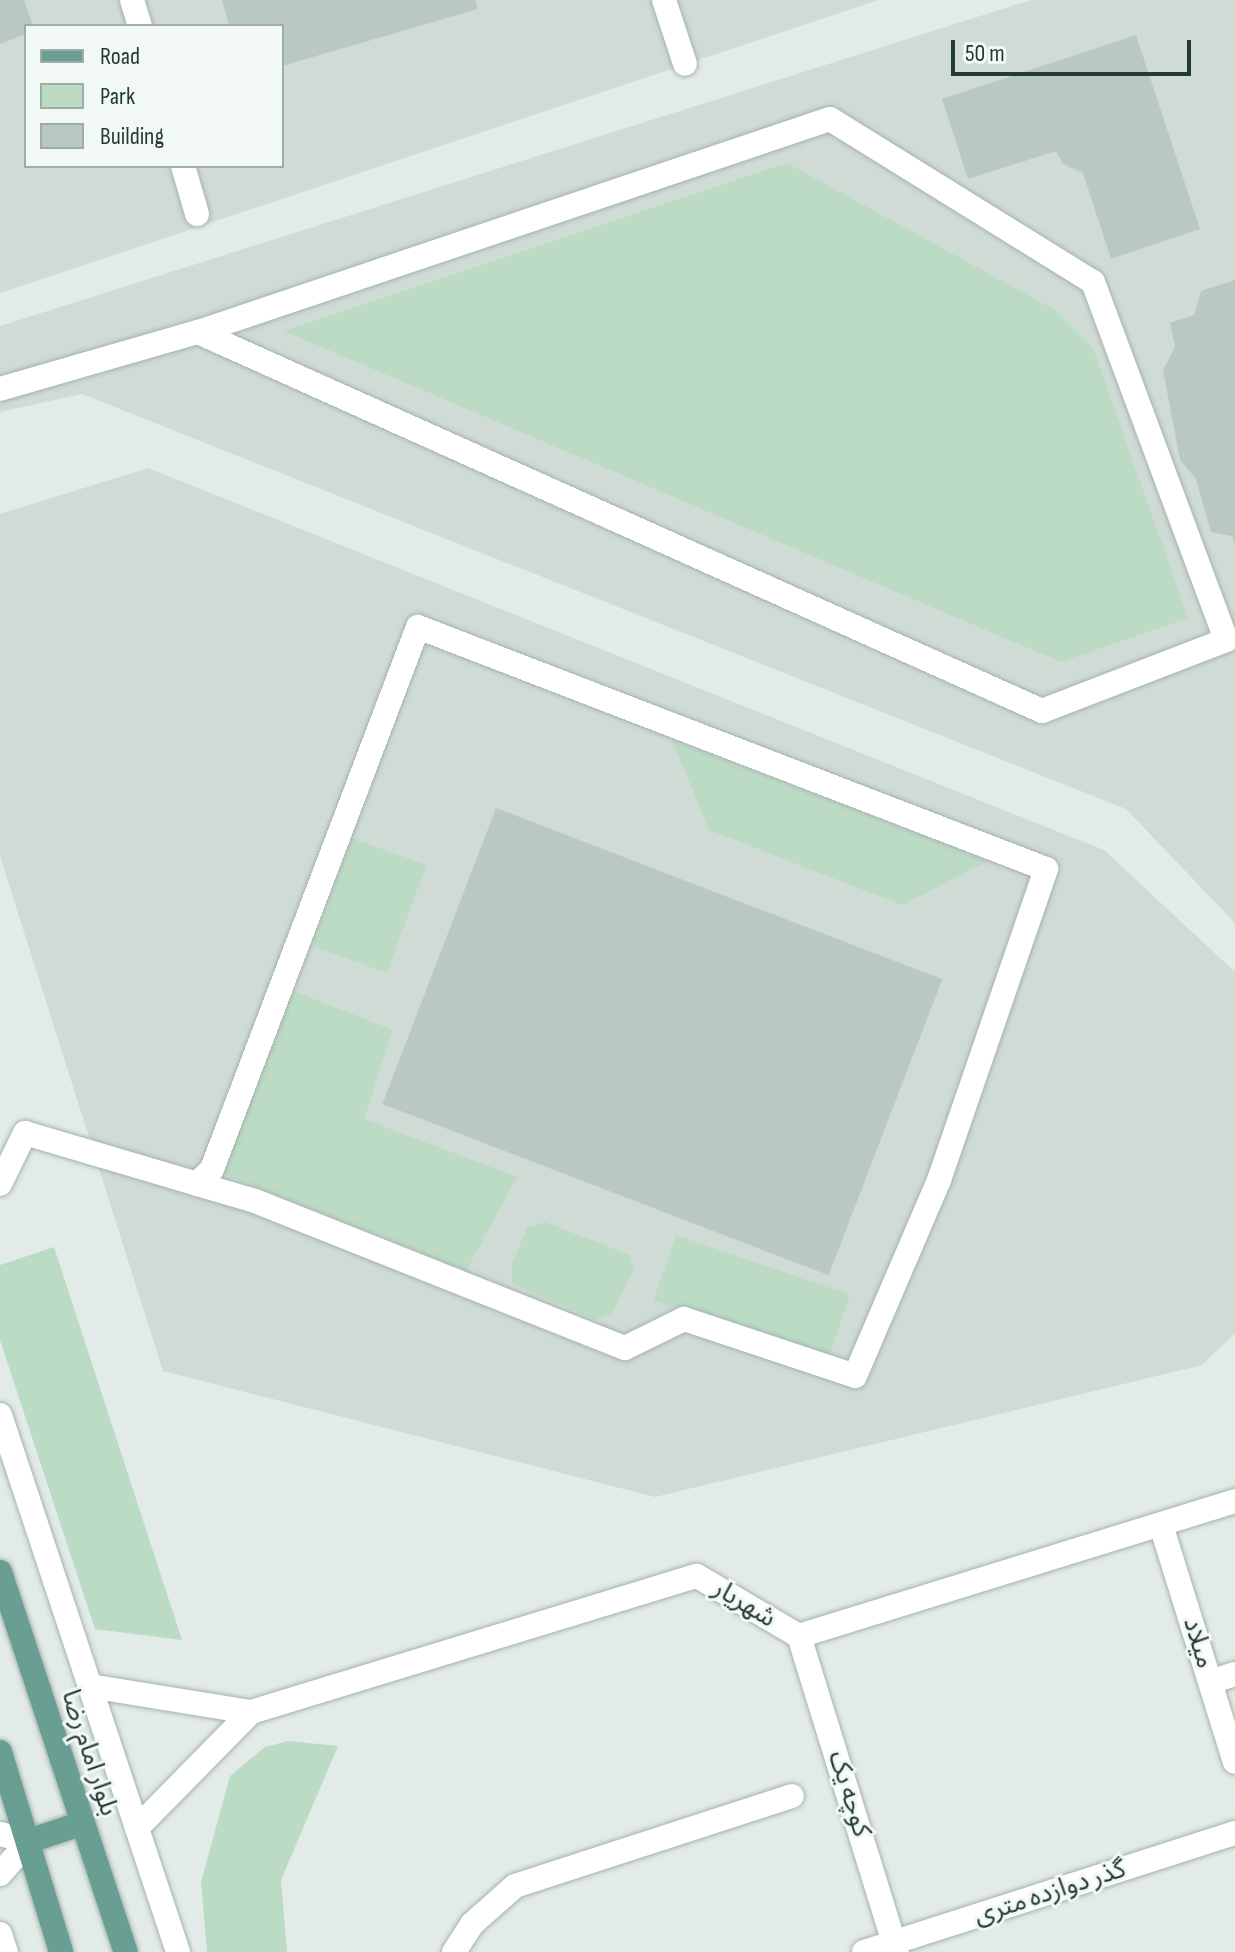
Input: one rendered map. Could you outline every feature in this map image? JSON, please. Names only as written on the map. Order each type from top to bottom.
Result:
[{"type":"main road","name":"بلوار امام رضا","points":[[0,1572],[126,1952]]},
{"type":"main road","points":[[0,1752],[61,1952]]},
{"type":"main road","points":[[29,1841],[83,1823]]},
{"type":"street","points":[[132,0],[139,24]]},
{"type":"street","points":[[664,0],[685,64]]},
{"type":"street","points":[[0,389],[198,332],[830,119],[1093,282],[1226,640],[1042,711],[198,332]]},
{"type":"street","points":[[184,168],[197,214]]},
{"type":"street","points":[[0,1184],[25,1133],[197,1184],[255,1201],[625,1348],[684,1319],[855,1376],[939,1180],[1046,869],[418,627],[212,1169],[197,1184]]},
{"type":"street","points":[[0,1415],[178,1952]]},
{"type":"street","name":"شهریار","points":[[90,1686],[251,1712],[697,1576],[799,1636],[1235,1501]]},
{"type":"street","name":"میلاد","points":[[1161,1525],[1235,1762]]},
{"type":"street","name":"کوچه یک","points":[[799,1636],[895,1947]]},
{"type":"street","points":[[1210,1682],[1235,1674]]},
{"type":"street","name":"شهریار","points":[[137,1828],[251,1712]]},
{"type":"street","points":[[454,1952],[472,1924],[515,1886],[792,1796]]},
{"type":"street","name":"گذر دوازده متری","points":[[864,1952],[895,1947],[1235,1833]]},
{"type":"street","points":[[0,1834],[29,1841],[0,1874]]},
{"type":"street","points":[[0,1934],[6,1952]]},
{"type":"shaded area","points":[[0,0],[878,0],[0,293]]},
{"type":"shaded area","points":[[1031,0],[1235,0],[1235,923],[1126,809],[82,394],[0,412],[0,326]]},
{"type":"shaded area","points":[[148,468],[1104,850],[1235,972],[1235,1333],[1202,1365],[655,1497],[163,1371],[0,856],[0,514]]},
{"type":"green space","points":[[787,163],[1055,310],[1093,348],[1188,618],[1061,662],[284,331]]},
{"type":"green space","points":[[672,740],[988,861],[902,905],[709,830]]},
{"type":"green space","points":[[352,838],[426,865],[387,973],[313,946]]},
{"type":"green space","points":[[281,986],[393,1030],[364,1119],[517,1177],[466,1271],[212,1169]]},
{"type":"green space","points":[[545,1222],[630,1255],[634,1269],[612,1314],[595,1320],[512,1283],[512,1264],[527,1228]]},
{"type":"green space","points":[[676,1235],[850,1295],[828,1360],[654,1300]]},
{"type":"green space","points":[[54,1247],[182,1640],[95,1629],[0,1340],[0,1265]]},
{"type":"green space","points":[[288,1741],[338,1746],[281,1880],[287,1952],[207,1952],[201,1882],[230,1776],[265,1747]]},
{"type":"building","points":[[0,0],[24,0],[32,24],[24,24],[24,35],[0,44]]},
{"type":"building","points":[[222,0],[475,0],[478,9],[284,65],[284,24],[228,24]]},
{"type":"building","points":[[1136,35],[1200,229],[1111,259],[1083,173],[1063,164],[1056,151],[968,179],[942,99]]},
{"type":"building","points":[[1235,280],[1235,544],[1232,536],[1211,532],[1196,479],[1180,460],[1163,370],[1175,347],[1170,323],[1194,315],[1201,291]]},
{"type":"building","points":[[496,808],[942,979],[829,1275],[382,1104]]}]
